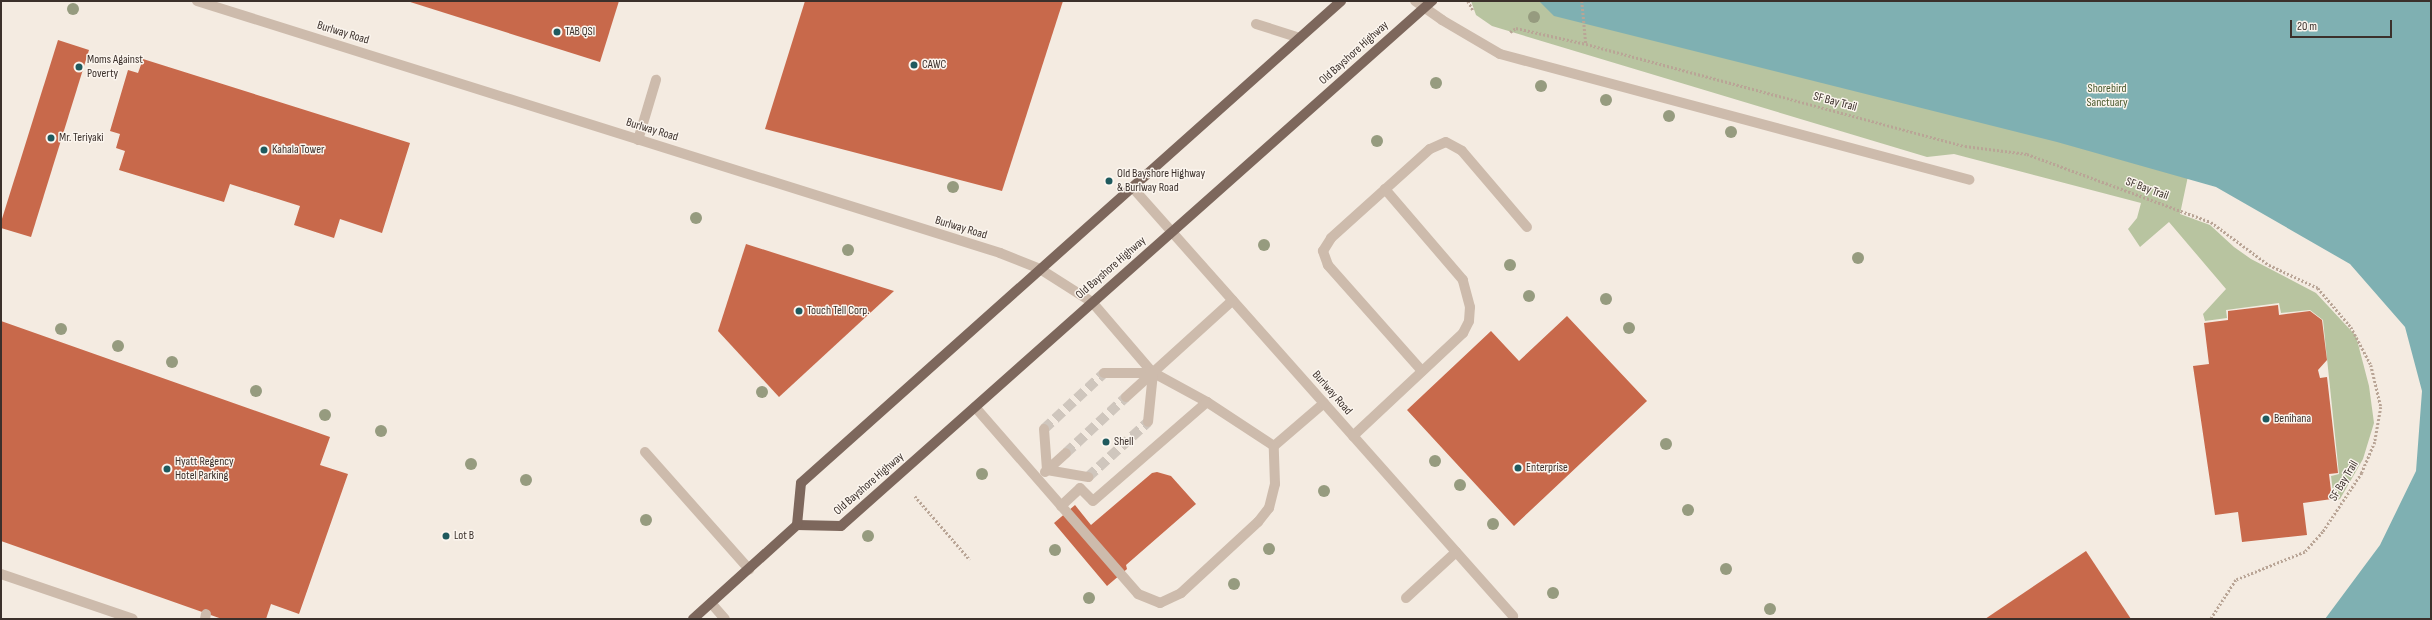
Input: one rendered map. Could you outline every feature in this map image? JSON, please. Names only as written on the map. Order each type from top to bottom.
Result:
[{"type":"main road","points":[[693,619],[797,525],[801,483],[1341,1]]},
{"type":"main road","name":"Old Bayshore Highway","points":[[797,525],[841,526],[1428,4]]},
{"type":"street","name":"Burlway Road","points":[[197,1],[1000,253],[1040,269],[1092,302],[1153,373]]},
{"type":"street","points":[[1415,1],[1428,4],[1500,54],[1969,180]]},
{"type":"street","points":[[1256,24],[1300,38]]},
{"type":"street","points":[[638,140],[656,80]]},
{"type":"street","points":[[1422,371],[1324,258],[1323,251],[1330,238],[1430,149],[1446,142],[1454,144],[1527,227]]},
{"type":"street","name":"Burlway Road","points":[[1132,187],[1513,616]]},
{"type":"street","points":[[1353,436],[1463,333],[1469,321],[1470,307],[1468,292],[1463,280],[1385,189]]},
{"type":"street","points":[[1126,397],[1233,300]]},
{"type":"street","points":[[1104,373],[1153,373],[1207,402],[1274,446]]},
{"type":"street","points":[[1148,422],[1153,373]]},
{"type":"street","points":[[1061,506],[1080,488],[1093,501],[1207,402]]},
{"type":"street","points":[[1274,446],[1324,403]]},
{"type":"street","points":[[975,406],[1138,594],[1160,603],[1172,599],[1252,527],[1269,508],[1275,484],[1274,446]]},
{"type":"street","points":[[1044,429],[1047,470]]},
{"type":"street","points":[[645,452],[749,569]]},
{"type":"street","points":[[1038,480],[1066,453]]},
{"type":"street","points":[[1047,470],[1088,476]]},
{"type":"street","points":[[1406,598],[1456,552]]},
{"type":"street","points":[[1,574],[133,619]]},
{"type":"street","points":[[711,603],[725,619]]},
{"type":"path","points":[[1582,1],[1586,44]]},
{"type":"path","name":"SF Bay Trail","points":[[1508,33],[1516,28],[1586,44],[1965,146],[2027,154],[2211,222],[2269,265],[2318,288],[2352,327],[2371,365],[2381,407],[2375,442],[2362,473],[2323,532],[2305,552],[2236,580],[2211,619]]},
{"type":"path","points":[[915,496],[970,560]]},
{"type":"green space","name":"Shorebird Sanctuary","points":[[1471,1],[2225,1],[2180,214],[2210,225],[2234,247],[2251,259],[2316,293],[2356,336],[2369,386],[2374,423],[2363,459],[2340,499],[2334,501],[2331,476],[2339,474],[2323,320],[2310,310],[2281,313],[2279,303],[2226,310],[2227,318],[2205,321],[2203,314],[2226,289],[2169,222],[2140,247],[2128,229],[2137,218],[2141,203],[1954,154],[1927,157],[1492,26],[1476,15]]},
{"type":"water","points":[[1539,1],[2431,1],[2431,619],[2325,619],[2380,545],[2416,471],[2422,391],[2405,327],[2350,264],[2216,187],[2057,142],[1554,16]]},
{"type":"building","name":"TAB QSI","points":[[407,1],[619,1],[600,62]]},
{"type":"building","name":"CAWC","points":[[805,1],[1063,1],[1002,191],[765,129]]},
{"type":"building","points":[[58,40],[89,50],[31,237],[1,228],[1,222]]},
{"type":"building","name":"Kahala Tower","points":[[143,59],[410,143],[382,233],[340,219],[334,238],[294,225],[300,206],[230,184],[224,202],[119,170],[125,151],[116,148],[120,134],[110,131],[128,70],[138,73]]},
{"type":"building","name":"Touch Tell Corp.","points":[[746,244],[894,291],[779,397],[718,331]]},
{"type":"building","name":"Benihana","points":[[2278,305],[2279,315],[2310,311],[2322,320],[2327,360],[2318,370],[2320,378],[2327,377],[2338,473],[2329,474],[2332,499],[2303,503],[2307,535],[2242,542],[2238,512],[2215,515],[2193,366],[2209,364],[2204,323],[2228,320],[2228,311]]},
{"type":"building","name":"Enterprise","points":[[1567,316],[1647,401],[1514,526],[1407,410],[1491,331],[1519,361]]},
{"type":"building","name":"Hyatt Regency Hotel Parking","points":[[1,321],[330,437],[320,465],[348,474],[299,614],[271,604],[266,619],[222,619],[1,541]]},
{"type":"building","points":[[1157,472],[1171,476],[1196,504],[1126,565],[1127,569],[1107,586],[1054,523],[1075,505],[1091,525],[1152,473]]},
{"type":"building","points":[[2086,551],[2131,619],[1985,619]]},
{"type":"tunnel","points":[[1044,429],[1104,373]]},
{"type":"tunnel","points":[[1066,453],[1126,397]]},
{"type":"tunnel","points":[[1088,477],[1148,422]]},
{"type":"place","name":"TAB QSI","points":[[557,32]]},
{"type":"place","name":"CAWC","points":[[914,65]]},
{"type":"place","name":"Moms Against Poverty","points":[[79,67]]},
{"type":"place","name":"Mr. Teriyaki","points":[[51,138]]},
{"type":"place","name":"Kahala Tower","points":[[264,150]]},
{"type":"place","name":"Old Bayshore Highway & Burlway Road","points":[[1109,181]]},
{"type":"place","name":"Touch Tell Corp.","points":[[799,311]]},
{"type":"place","name":"Benihana","points":[[2266,419]]},
{"type":"place","name":"Shell","points":[[1106,442]]},
{"type":"place","name":"Enterprise","points":[[1518,468]]},
{"type":"place","name":"Hyatt Regency Hotel Parking","points":[[167,469]]},
{"type":"place","name":"Lot B","points":[[446,536]]}]
